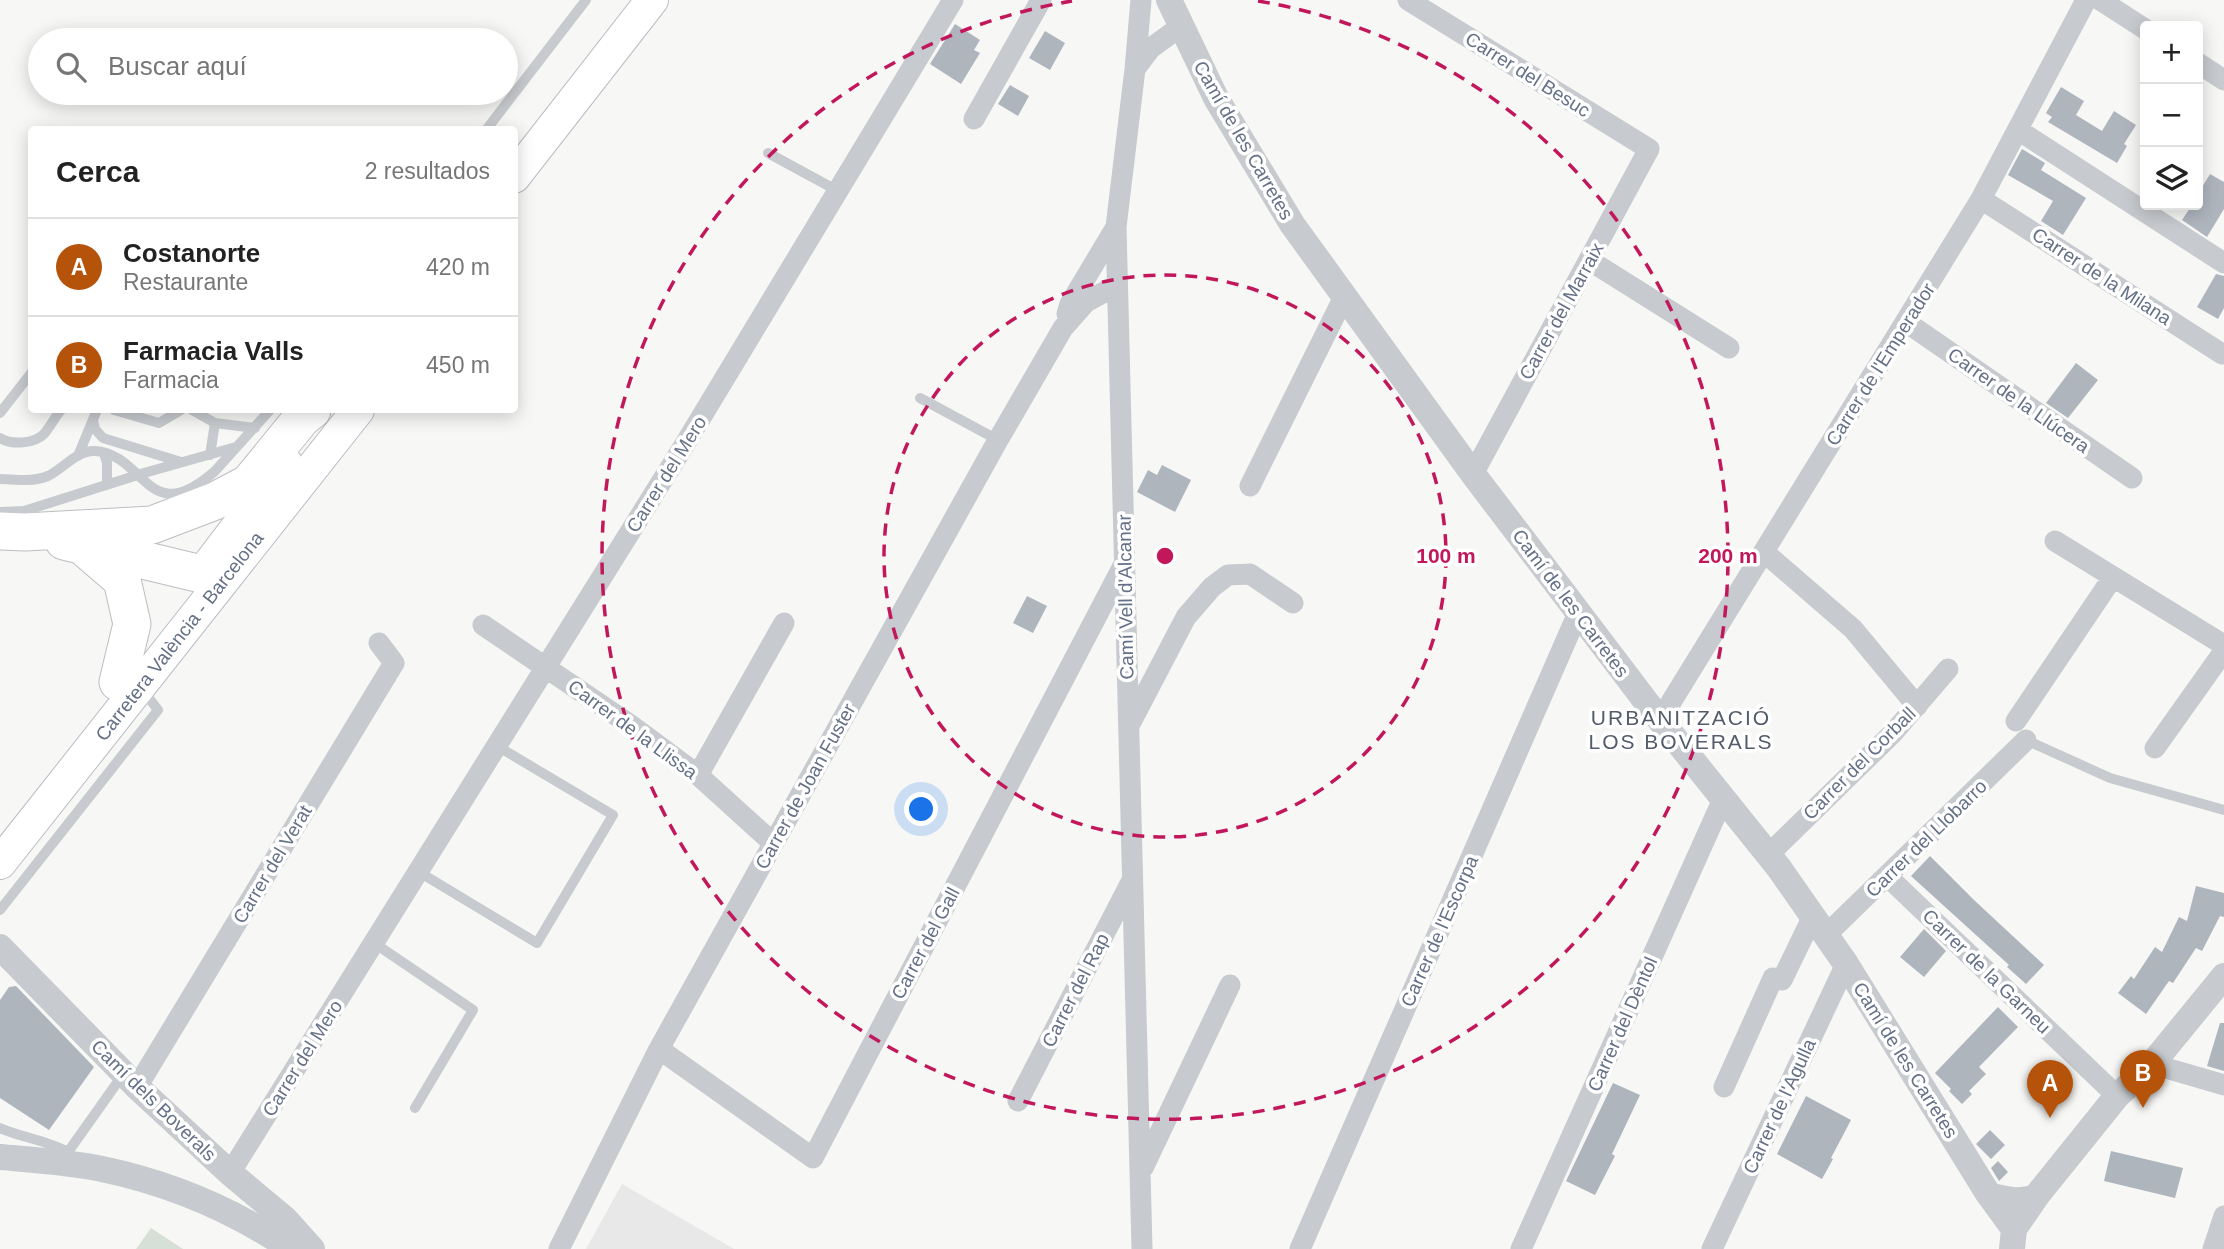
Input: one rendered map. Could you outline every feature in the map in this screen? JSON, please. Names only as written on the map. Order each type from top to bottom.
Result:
[{"type":"highway","points":[[8,525],[152,525],[215,501],[249,483],[308,413]]},
{"type":"highway","points":[[8,525],[82,546],[201,574]]},
{"type":"highway","points":[[152,525],[187,546],[201,574]]},
{"type":"highway","points":[[82,546],[122,580],[132,624],[129,684]]},
{"type":"main road","points":[[518,172],[652,0]]},
{"type":"main road","points":[[518,179],[551,132]]},
{"type":"main road","name":"Carretera València - Barcelona","points":[[0,863],[78,765],[201,574],[325,413]]},
{"type":"main road","points":[[78,765],[134,679],[199,595],[201,574],[224,562],[354,413]]},
{"type":"main road","name":"Carretera València - Barcelona","points":[[0,837],[355,413]]},
{"type":"street","name":"Carrer del Mero","points":[[230,1173],[685,444],[953,0]]},
{"type":"street","points":[[974,119],[1041,0]]},
{"type":"street","name":"Camí Vell d'Alcanar","points":[[1141,0],[1116,228],[1142,1249]]},
{"type":"street","name":"Carrer del Besuc","points":[[1408,0],[1649,149]]},
{"type":"street","name":"Carrer de l'Emperador","points":[[1660,720],[1981,199],[2086,0]]},
{"type":"street","points":[[2100,0],[2140,26]]},
{"type":"street","points":[[1135,69],[1178,21],[1152,12],[1139,23]]},
{"type":"street","name":"Camí de les Carretes","points":[[1178,21],[1216,98],[1292,224],[1473,474],[1660,720],[1768,855],[1846,964],[1987,1192],[2013,1239]]},
{"type":"street","points":[[2203,66],[2224,80]]},
{"type":"street","points":[[2018,130],[2224,263]]},
{"type":"street","name":"Carrer del Marraix","points":[[1473,474],[1649,149]]},
{"type":"street","name":"Carrer de la Milana","points":[[1981,199],[2222,354]]},
{"type":"street","name":"Carrer de Joan Fuster","points":[[1063,328],[1070,304],[1116,228]]},
{"type":"street","points":[[1589,260],[1729,348]]},
{"type":"street","points":[[1078,290],[1100,279],[1117,281]]},
{"type":"street","name":"Carrer de Joan Fuster","points":[[559,1249],[659,1049],[998,440],[1063,328],[1086,302],[1117,281]]},
{"type":"street","points":[[1250,486],[1345,297]]},
{"type":"street","name":"Carrer de Joan Fuster","points":[[1063,328],[1086,312],[1106,307],[1118,313]]},
{"type":"street","name":"Carrer de la Llúcera","points":[[1906,321],[2132,478]]},
{"type":"street","points":[[2055,541],[2224,645]]},
{"type":"street","points":[[1764,552],[1853,629],[1917,706]]},
{"type":"street","name":"Carrer del Gall","points":[[659,1049],[813,1158],[1124,562]]},
{"type":"street","points":[[1128,726],[1186,617],[1212,587],[1228,575],[1250,574],[1293,603]]},
{"type":"street","name":"Carrer del Llobarro","points":[[1819,926],[1887,876],[2021,731],[2113,577]]},
{"type":"street","name":"Carrer de l'Escorpa","points":[[1300,1249],[1578,612]]},
{"type":"street","points":[[698,775],[784,622]]},
{"type":"street","name":"Carrer de la Llissa","points":[[483,625],[632,726],[698,775],[773,844]]},
{"type":"street","name":"Carrer del Verat","points":[[131,1080],[394,663],[379,643]]},
{"type":"street","points":[[2155,748],[2224,651]]},
{"type":"street","name":"Carrer del Corball","points":[[1768,855],[1893,733],[1948,669]]},
{"type":"street","name":"Carrer del Dèntol","points":[[1521,1249],[1723,799]]},
{"type":"street","name":"Carrer de la Garneu","points":[[1887,876],[2117,1096]]},
{"type":"street","name":"Carrer del Rap","points":[[1018,1101],[1133,879]]},
{"type":"street","points":[[1724,1087],[1773,978],[1782,980],[1819,926]]},
{"type":"street","name":"Camí dels Boverals","points":[[0,947],[131,1080],[230,1173],[285,1219],[312,1249]]},
{"type":"street","name":"Carrer de l'Agulla","points":[[1712,1249],[1846,964]]},
{"type":"street","points":[[2013,1239],[2038,1194],[2117,1096],[2152,1063],[2224,976]]},
{"type":"street","name":"Camí Vell d'Alcanar","points":[[1140,1173],[1230,985]]},
{"type":"street","points":[[2152,1063],[2224,1085]]},
{"type":"street","points":[[1,1158],[67,1158],[138,1178],[196,1198],[291,1249]]},
{"type":"street","points":[[1987,1192],[2014,1199],[2026,1199],[2038,1194]]},
{"type":"street","points":[[2213,1249],[2224,1216]]},
{"type":"lane","points":[[518,88],[586,0]]},
{"type":"lane","points":[[489,126],[505,105]]},
{"type":"lane","points":[[768,153],[838,191]]},
{"type":"lane","points":[[0,413],[28,377]]},
{"type":"lane","points":[[920,398],[998,440]]},
{"type":"lane","points":[[0,438],[25,443],[42,436],[59,413]]},
{"type":"lane","points":[[125,413],[159,422],[176,413]]},
{"type":"lane","points":[[0,479],[32,480],[47,476],[89,452],[104,453],[120,460],[156,491],[183,491],[207,478],[268,413]]},
{"type":"lane","points":[[78,456],[95,415]]},
{"type":"lane","points":[[95,415],[95,429],[103,438],[184,463]]},
{"type":"lane","points":[[210,455],[211,416],[255,428]]},
{"type":"lane","points":[[8,525],[24,511],[236,447]]},
{"type":"lane","points":[[104,453],[107,484]]},
{"type":"lane","points":[[0,910],[158,710],[129,684]]},
{"type":"lane","points":[[2021,731],[2110,778],[2224,810]]},
{"type":"lane","points":[[418,872],[537,943],[613,815],[497,746]]},
{"type":"lane","points":[[374,943],[473,1010],[415,1108]]},
{"type":"lane","points":[[0,1128],[54,1144],[67,1158],[131,1080]]},
{"type":"shaded area","points":[[622,1184],[734,1249],[586,1249]]},
{"type":"shaded area","points":[[151,1228],[183,1249],[136,1249]]},
{"type":"building","points":[[955,24],[980,40],[974,50],[980,53],[961,84],[930,64]]},
{"type":"building","points":[[1045,31],[1065,43],[1050,70],[1029,58]]},
{"type":"building","points":[[1010,85],[1029,96],[1018,116],[998,104]]},
{"type":"building","points":[[2061,87],[2084,101],[2076,115],[2102,131],[2114,111],[2136,125],[2124,144],[2127,146],[2117,163],[2048,122],[2052,117],[2046,113]]},
{"type":"building","points":[[2022,149],[2045,163],[2041,170],[2086,198],[2063,235],[2041,221],[2053,201],[2008,175]]},
{"type":"building","points":[[2210,174],[2224,182],[2224,209],[2207,237],[2182,220],[2189,210],[2203,210],[2203,186]]},
{"type":"building","points":[[2216,274],[2224,276],[2224,308],[2218,319],[2197,307]]},
{"type":"building","points":[[2076,363],[2098,380],[2068,418],[2046,403]]},
{"type":"building","points":[[1162,465],[1191,480],[1175,512],[1137,492],[1148,470],[1157,475]]},
{"type":"building","points":[[1027,596],[1047,606],[1033,633],[1013,623]]},
{"type":"building","points":[[1930,856],[2044,965],[2026,984],[2007,967],[2009,965],[1911,876]]},
{"type":"building","points":[[2196,886],[2224,893],[2224,917],[2220,916],[2202,951],[2196,948],[2173,983],[2169,981],[2146,1014],[2118,993],[2131,976],[2134,979],[2155,947],[2162,952],[2179,917],[2187,921]]},
{"type":"building","points":[[1924,929],[1946,951],[1924,977],[1900,957]]},
{"type":"building","points":[[16,986],[94,1067],[49,1130],[0,1098],[0,1000],[9,987]]},
{"type":"building","points":[[1998,1007],[2018,1027],[1979,1067],[1986,1074],[1969,1091],[1972,1094],[1962,1104],[1935,1073]]},
{"type":"building","points":[[2220,1023],[2224,1023],[2224,1071],[2207,1066]]},
{"type":"building","points":[[1613,1083],[1640,1095],[1612,1154],[1615,1156],[1595,1195],[1566,1181]]},
{"type":"building","points":[[1806,1096],[1851,1120],[1822,1179],[1777,1154]]},
{"type":"building","points":[[1990,1130],[2005,1145],[1991,1159],[1976,1144]]},
{"type":"building","points":[[2111,1151],[2183,1168],[2175,1198],[2104,1181]]},
{"type":"building","points":[[1998,1161],[2008,1172],[1999,1181],[1991,1168]]},
{"type":"place","name":"Farmacia Valls","points":[[2143,1108]]},
{"type":"place","name":"Costanorte","points":[[2050,1118]]},
{"type":"district","name":"URBANITZACIÓ LOS BOVERALS","points":[[1681,730]]}]
